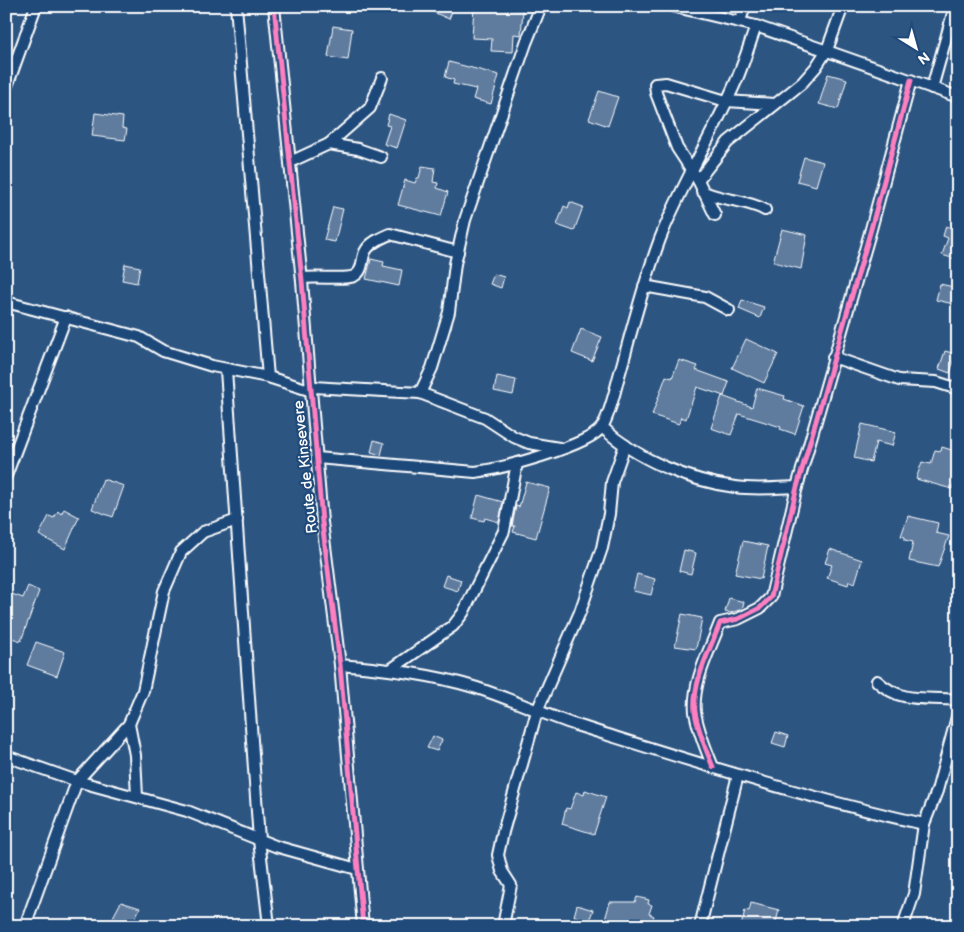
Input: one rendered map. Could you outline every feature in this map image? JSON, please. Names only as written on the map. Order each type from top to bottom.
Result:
[{"type":"street","points":[[6,89],[36,6]]},
{"type":"street","points":[[236,6],[268,377]]},
{"type":"street","name":"Route de Kinsevere","points":[[274,6],[302,281],[309,390],[322,522],[340,664],[363,926]]},
{"type":"street","points":[[420,393],[432,368],[449,312],[458,252],[470,203],[541,6]]},
{"type":"street","points":[[672,6],[740,20],[958,96]]},
{"type":"street","points":[[740,20],[745,6]]},
{"type":"street","points":[[698,180],[718,151],[802,83],[827,50],[843,6]]},
{"type":"street","points":[[932,88],[955,6]]},
{"type":"street","points":[[317,458],[456,472],[497,469],[585,439],[602,427],[613,397],[644,286],[661,238],[691,169],[737,79],[756,26]]},
{"type":"street","points":[[290,162],[329,144],[370,108],[382,78]]},
{"type":"street","points":[[713,767],[695,712],[698,685],[720,623],[738,619],[760,608],[770,597],[797,487],[871,229],[911,80]]},
{"type":"street","points":[[715,215],[698,180],[673,137],[656,93],[655,84],[666,83],[726,101],[774,104]]},
{"type":"street","points":[[329,144],[358,149],[380,157]]},
{"type":"street","points":[[702,191],[716,198],[744,201],[764,210]]},
{"type":"street","points":[[302,281],[304,278],[317,276],[347,278],[355,276],[361,270],[365,252],[369,246],[390,234],[458,252]]},
{"type":"street","points":[[644,286],[705,297],[729,310]]},
{"type":"street","points":[[6,302],[139,337],[163,351],[226,370],[268,377],[309,390],[315,387],[420,393],[485,418],[514,437],[528,443],[561,448]]},
{"type":"street","points":[[6,476],[66,317]]},
{"type":"street","points":[[833,357],[899,380],[936,382],[958,389]]},
{"type":"street","points":[[226,370],[259,840],[269,926]]},
{"type":"street","points":[[602,427],[625,445],[655,462],[712,482],[756,489],[797,487]]},
{"type":"street","points":[[503,926],[511,885],[502,871],[498,855],[537,711],[580,612],[602,548],[609,514],[612,482],[625,445]]},
{"type":"street","points":[[390,670],[454,626],[463,613],[504,531],[517,463]]},
{"type":"street","points":[[25,926],[77,781],[129,724],[143,691],[164,591],[181,552],[203,532],[237,520]]},
{"type":"street","points":[[340,664],[390,670],[453,681],[537,711],[738,775],[842,806],[924,824]]},
{"type":"street","points":[[876,681],[886,689],[908,699],[958,700]]},
{"type":"street","points":[[903,926],[914,894],[924,824],[937,791],[958,713]]},
{"type":"street","points":[[129,724],[135,755],[138,797]]},
{"type":"street","points":[[6,756],[77,781],[187,811],[259,840],[357,869]]},
{"type":"street","points":[[700,926],[738,775]]},
{"type":"building","points":[[419,6],[454,6],[449,19]]},
{"type":"building","points":[[474,6],[523,10],[521,35],[514,34],[513,52],[491,51],[492,39],[472,38]]},
{"type":"building","points":[[333,26],[352,29],[348,60],[328,57]]},
{"type":"building","points":[[449,62],[499,75],[491,104],[473,99],[476,89],[453,84],[454,80],[445,77]]},
{"type":"building","points":[[828,74],[847,79],[838,109],[819,104]]},
{"type":"building","points":[[599,91],[618,97],[608,126],[589,119]]},
{"type":"building","points":[[95,113],[123,117],[122,128],[127,129],[125,140],[92,136]]},
{"type":"building","points":[[389,114],[406,120],[397,148],[384,144],[390,126],[386,125]]},
{"type":"building","points":[[804,157],[823,162],[816,186],[797,181]]},
{"type":"building","points":[[422,166],[435,168],[433,182],[438,183],[437,188],[448,192],[441,216],[398,205],[405,180],[415,183],[417,178],[419,178]]},
{"type":"building","points":[[570,202],[583,207],[574,231],[557,225],[564,206],[568,208]]},
{"type":"building","points":[[333,207],[343,209],[335,242],[324,240]]},
{"type":"building","points":[[956,215],[958,215],[958,260],[942,255],[948,238],[943,236],[946,226],[951,228]]},
{"type":"building","points":[[782,229],[807,235],[801,269],[773,262]]},
{"type":"building","points":[[371,259],[384,262],[383,266],[402,270],[399,286],[366,279]]},
{"type":"building","points":[[125,264],[140,267],[137,283],[122,280]]},
{"type":"building","points":[[494,274],[504,277],[501,288],[490,284]]},
{"type":"building","points":[[940,284],[958,288],[958,305],[936,300]]},
{"type":"building","points":[[742,300],[764,307],[760,318],[739,309]]},
{"type":"building","points":[[581,329],[602,337],[592,361],[572,353]]},
{"type":"building","points":[[746,339],[778,354],[764,383],[732,368]]},
{"type":"building","points":[[945,351],[956,354],[950,373],[939,369]]},
{"type":"building","points":[[679,360],[698,366],[696,370],[729,382],[724,396],[697,387],[686,419],[681,417],[679,424],[652,415],[666,376],[672,378]]},
{"type":"building","points":[[497,376],[516,380],[513,395],[494,391]]},
{"type":"building","points":[[757,388],[785,396],[784,399],[804,406],[795,434],[780,429],[781,427],[739,414],[731,435],[711,428],[722,396],[752,407]]},
{"type":"building","points":[[862,424],[896,432],[892,446],[876,442],[871,462],[854,458]]},
{"type":"building","points":[[374,440],[384,443],[381,455],[371,452]]},
{"type":"building","points":[[942,447],[958,452],[958,487],[953,485],[952,489],[916,479],[922,462],[931,464],[935,450],[941,451]]},
{"type":"building","points":[[103,479],[124,486],[113,517],[92,509]]},
{"type":"building","points":[[526,482],[550,488],[536,538],[513,532],[515,526],[512,526],[516,506],[519,507]]},
{"type":"building","points":[[478,495],[503,502],[499,522],[485,518],[484,521],[472,518]]},
{"type":"building","points":[[64,509],[79,517],[65,549],[39,535],[49,516],[54,518],[58,511],[61,514]]},
{"type":"building","points":[[908,516],[938,523],[936,533],[949,536],[938,567],[909,561],[913,542],[905,540],[905,537],[901,536]]},
{"type":"building","points":[[743,541],[768,546],[761,579],[735,574]]},
{"type":"building","points":[[830,549],[862,560],[855,583],[849,581],[848,585],[827,578],[832,565],[825,563]]},
{"type":"building","points":[[684,550],[696,553],[691,574],[679,571]]},
{"type":"building","points":[[637,574],[655,579],[651,595],[633,591]]},
{"type":"building","points":[[446,575],[461,580],[458,591],[442,586]]},
{"type":"building","points":[[28,586],[39,591],[21,641],[6,636],[6,592],[23,598]]},
{"type":"building","points":[[729,598],[744,602],[742,609],[731,613],[725,612]]},
{"type":"building","points":[[682,614],[702,618],[696,649],[675,646]]},
{"type":"building","points":[[36,642],[65,652],[57,676],[27,665]]},
{"type":"building","points":[[776,732],[788,736],[785,747],[772,743]]},
{"type":"building","points":[[433,736],[442,740],[437,751],[427,748]]},
{"type":"building","points":[[585,790],[606,797],[594,834],[562,824],[566,808],[570,809],[576,792],[584,795]]},
{"type":"building","points":[[637,897],[649,900],[648,904],[652,905],[649,914],[654,916],[651,926],[615,926],[604,923],[610,902],[635,902]]},
{"type":"building","points":[[121,902],[140,908],[131,926],[113,917]]},
{"type":"building","points":[[751,903],[779,910],[775,926],[741,926],[745,910],[749,911]]},
{"type":"building","points":[[577,905],[593,910],[589,921],[574,916]]},
{"type":"cycle path","points":[[274,6],[302,281],[322,522],[340,665],[363,926]]},
{"type":"cycle path","points":[[713,767],[696,719],[695,701],[699,678],[720,623],[738,619],[760,608],[771,597],[797,487],[871,229],[911,80]]}]
